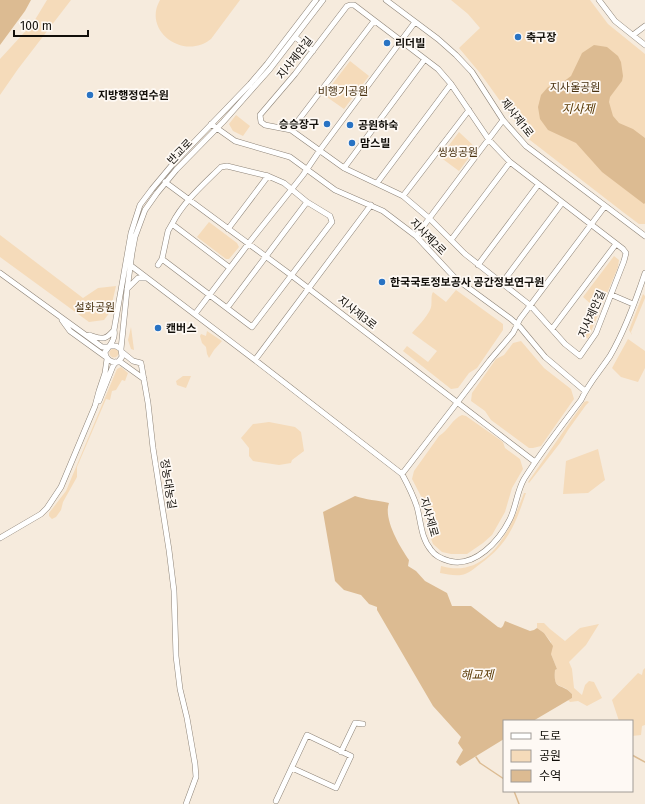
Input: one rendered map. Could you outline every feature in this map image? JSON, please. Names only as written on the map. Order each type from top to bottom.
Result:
[{"type":"street","name":"반교로","points":[[109,347],[115,335],[114,330],[128,248],[140,205],[164,174],[250,84],[316,0]]},
{"type":"street","name":"반교로","points":[[121,350],[130,265],[135,237],[145,210],[165,182],[254,88],[323,0]]},
{"type":"street","name":"제사제1로","points":[[386,0],[438,39],[472,72],[504,120],[533,152],[645,236]]},
{"type":"street","points":[[599,0],[615,21],[645,45]]},
{"type":"street","name":"지사제안길","points":[[354,5],[402,41],[438,70],[451,84],[489,140],[510,162],[623,249],[626,254],[612,295],[596,333],[580,356],[565,344],[531,306],[462,252],[430,218],[403,196],[344,168],[291,130],[265,125],[261,122],[260,116],[295,74],[347,6],[354,5]]},
{"type":"street","points":[[291,130],[374,21]]},
{"type":"street","points":[[195,314],[302,175],[415,22]]},
{"type":"street","points":[[633,35],[645,26]]},
{"type":"street","points":[[295,37],[313,51]]},
{"type":"street","points":[[344,168],[425,59]]},
{"type":"street","points":[[377,183],[451,84]]},
{"type":"street","points":[[403,196],[469,110]]},
{"type":"street","points":[[416,236],[504,120]]},
{"type":"street","name":"지사제2로","points":[[211,124],[235,141],[290,157],[334,190],[383,211],[416,236],[455,278],[517,324],[545,357],[585,391]]},
{"type":"street","points":[[451,240],[510,162]]},
{"type":"street","points":[[158,265],[162,260],[168,232],[180,211],[189,199],[221,167],[227,166],[268,176],[284,183],[307,202],[330,216],[332,222],[252,327],[162,260]]},
{"type":"street","points":[[228,229],[268,176]]},
{"type":"street","name":"지사제3로","points":[[165,182],[291,275],[535,462]]},
{"type":"street","points":[[478,265],[538,185]]},
{"type":"street","points":[[226,308],[307,202]]},
{"type":"street","points":[[502,283],[562,203]]},
{"type":"street","points":[[256,360],[371,206]]},
{"type":"street","points":[[402,474],[512,333],[517,324],[605,206]]},
{"type":"street","points":[[172,224],[230,268]]},
{"type":"street","name":"지사제안길","points":[[552,329],[616,244]]},
{"type":"street","name":"지사제로","points":[[130,265],[256,360],[402,474],[412,491],[423,538],[427,545],[432,552],[442,559],[454,562],[465,562],[484,552],[505,528],[522,483],[535,462],[581,400],[585,391],[617,343],[645,273]]},
{"type":"street","points":[[0,273],[102,347],[116,346],[133,360],[142,365]]},
{"type":"street","points":[[127,290],[138,278],[146,278]]},
{"type":"street","points":[[612,295],[633,304]]},
{"type":"street","points":[[59,316],[70,331],[111,362],[118,361],[132,368],[144,379]]},
{"type":"street","points":[[85,334],[100,339],[104,338],[114,330]]},
{"type":"street","points":[[95,406],[98,391],[105,373],[107,358],[105,352],[109,347]]},
{"type":"street","points":[[0,538],[41,514],[61,488],[113,366],[122,357],[121,350]]},
{"type":"street","points":[[132,368],[142,365]]},
{"type":"street","name":"정농대농길","points":[[142,365],[174,591],[176,656],[180,690],[187,718],[196,777],[186,804]]},
{"type":"street","points":[[341,752],[355,723],[363,724]]},
{"type":"street","points":[[276,802],[307,735],[351,756],[336,788],[292,768]]},
{"type":"green space","points":[[47,0],[71,0],[0,95],[0,59],[33,23]]},
{"type":"green space","points":[[160,0],[240,0],[211,39],[200,45],[189,47],[178,45],[161,32],[157,22],[156,11]]},
{"type":"green space","name":"지사울공원","points":[[451,0],[590,0],[608,24],[645,54],[645,224],[639,224],[526,137],[480,73],[459,48],[480,28],[468,14]]},
{"type":"green space","name":"비행기공원","points":[[350,61],[369,76],[344,109],[324,95]]},
{"type":"green space","points":[[236,115],[250,126],[243,136],[233,131],[229,124]]},
{"type":"green space","name":"씽씽공원","points":[[459,132],[476,148],[459,171],[440,157]]},
{"type":"green space","points":[[209,222],[237,243],[239,247],[229,259],[226,259],[197,237]]},
{"type":"green space","name":"설화공원","points":[[0,235],[83,298],[98,288],[116,286],[110,312],[104,320],[89,322],[0,257]]},
{"type":"green space","points":[[614,256],[619,260],[618,267],[588,339],[582,334],[592,305],[583,297]]},
{"type":"green space","points":[[456,290],[503,324],[503,330],[477,368],[469,373],[458,388],[451,389],[403,351],[407,346],[428,362],[437,351],[412,333],[430,310],[433,292],[446,302]]},
{"type":"green space","points":[[643,294],[645,298],[631,332],[632,335],[629,330]]},
{"type":"green space","points":[[131,327],[134,350],[131,349],[128,340]]},
{"type":"green space","points":[[207,331],[222,341],[209,358],[206,347],[202,343],[200,336],[201,334],[206,336]]},
{"type":"green space","points":[[628,339],[645,351],[645,368],[638,382],[621,377],[612,368]]},
{"type":"green space","points":[[521,341],[544,368],[571,389],[574,399],[541,446],[533,448],[529,448],[491,420],[485,411],[471,401],[472,393],[496,359],[504,355],[513,343]]},
{"type":"green space","points":[[114,348],[119,353],[114,358],[109,353]]},
{"type":"green space","points":[[121,367],[128,373],[125,381],[122,380],[116,390],[112,391],[110,400],[106,399],[77,467],[77,477],[63,502],[61,510],[56,517],[52,519],[49,516],[49,513],[66,491],[117,369]]},
{"type":"green space","points":[[183,376],[191,376],[186,388],[177,385],[176,381]]},
{"type":"green space","points":[[584,402],[589,402],[529,483],[528,482]]},
{"type":"green space","points":[[462,415],[466,416],[503,442],[505,448],[520,459],[523,469],[512,488],[505,512],[492,535],[467,554],[451,554],[442,552],[433,544],[427,528],[424,502],[412,479],[414,471],[439,436]]},
{"type":"green space","points":[[269,422],[295,427],[301,432],[304,451],[292,460],[291,463],[279,465],[253,461],[249,456],[249,448],[241,438],[253,424]]},
{"type":"green space","points":[[598,449],[605,480],[588,493],[563,494],[566,461]]},
{"type":"green space","points":[[524,493],[526,493],[514,524],[504,541],[490,557],[471,571],[461,575],[440,573],[441,566],[458,568],[472,565],[485,558],[496,548],[505,535],[519,507]]},
{"type":"green space","points":[[537,623],[544,623],[565,641],[580,628],[599,624],[586,645],[569,662],[572,669],[574,688],[582,695],[585,685],[589,681],[594,682],[602,698],[587,706],[578,701],[570,702],[568,700],[572,698],[572,694],[555,681],[555,670],[557,669],[551,654],[551,642],[544,633],[537,628]]},
{"type":"green space","points":[[645,668],[645,725],[642,726],[641,735],[633,736],[633,720],[619,720],[612,700],[638,673],[642,675]]},
{"type":"water","points":[[0,0],[31,0],[25,11],[0,45]]},
{"type":"water","name":"지사제","points":[[594,45],[607,47],[618,56],[621,62],[623,76],[622,81],[610,97],[609,102],[613,116],[619,123],[633,129],[645,138],[644,204],[602,172],[576,143],[548,130],[540,119],[538,107],[541,95],[548,87],[563,82],[571,76],[582,53]]},
{"type":"water","name":"해교제","points":[[355,496],[389,503],[388,517],[390,525],[401,548],[409,560],[408,566],[416,571],[425,581],[447,593],[452,606],[471,606],[501,628],[505,621],[530,631],[537,628],[544,633],[553,646],[551,654],[557,669],[555,670],[555,681],[559,686],[565,688],[572,694],[572,698],[535,720],[503,720],[503,740],[460,766],[456,762],[463,750],[458,743],[461,737],[433,706],[377,610],[377,607],[369,604],[361,595],[344,590],[335,581],[323,512]]},
{"type":"waterway","points":[[633,756],[645,762]]},
{"type":"waterway","points":[[476,757],[480,763],[503,778]]},
{"type":"waterway","points":[[514,792],[519,804]]},
{"type":"place","name":"축구장","points":[[518,37]]},
{"type":"place","name":"리더빌","points":[[387,43]]},
{"type":"place","name":"지방행정연수원","points":[[90,95]]},
{"type":"place","name":"승승장구","points":[[327,124]]},
{"type":"place","name":"공원하숙","points":[[350,125]]},
{"type":"place","name":"맘스빌","points":[[352,143]]},
{"type":"place","name":"한국국토정보공사 공간정보연구원","points":[[382,282]]},
{"type":"place","name":"캔버스","points":[[158,328]]}]
